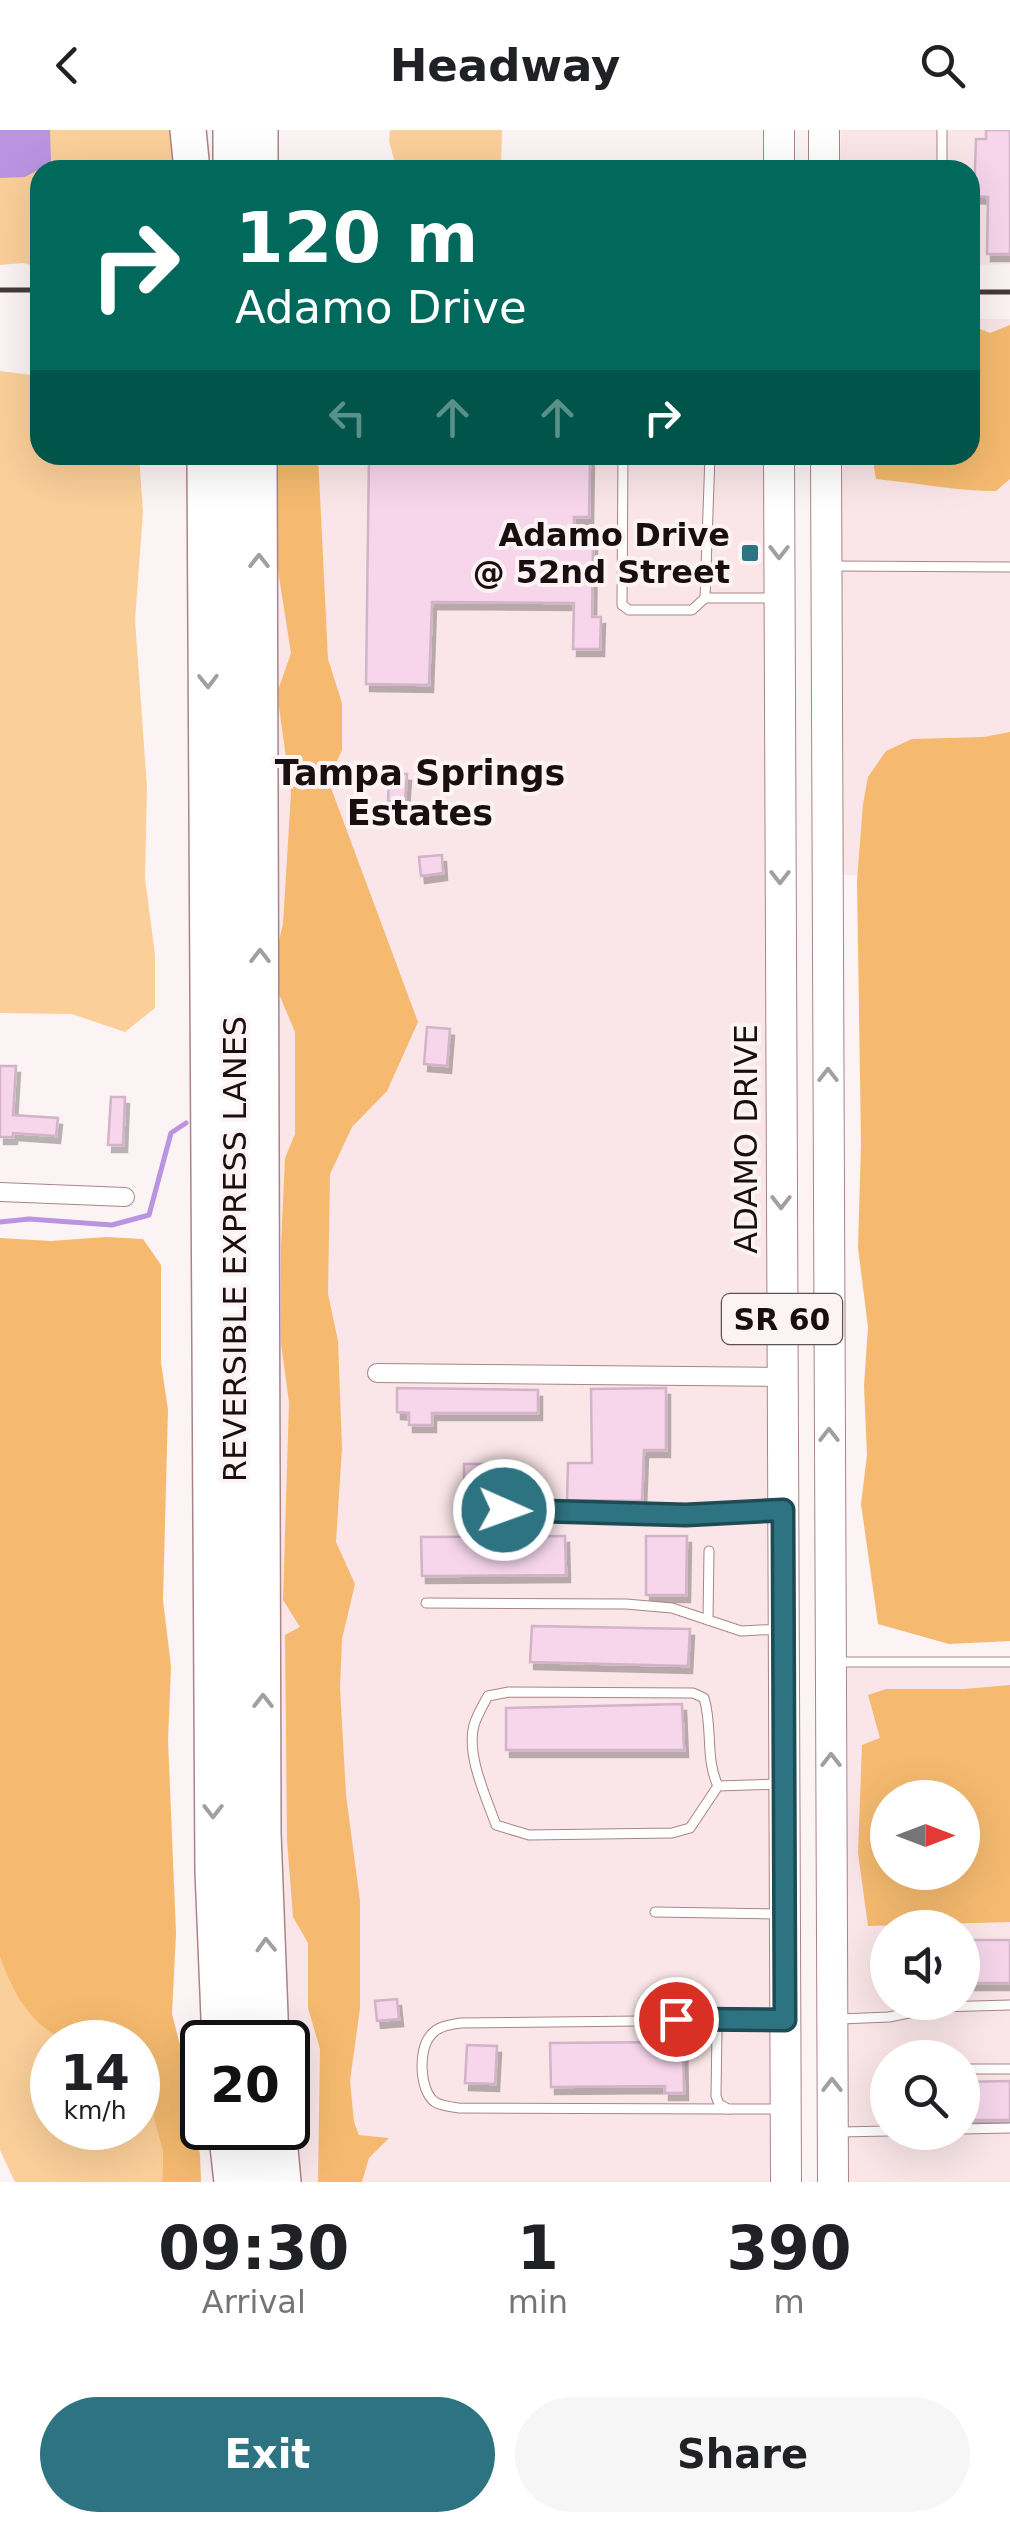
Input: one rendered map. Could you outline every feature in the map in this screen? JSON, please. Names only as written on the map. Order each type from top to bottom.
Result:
[{"type":"highway","points":[[188,130],[191,160]]},
{"type":"highway","points":[[206,130],[206,160]]},
{"type":"highway","points":[[231,130],[231,160]]},
{"type":"highway","points":[[205,465],[213,1851],[219,2020]]},
{"type":"highway","name":"REVERSIBLE EXPRESS LANES","points":[[232,465],[239,1923],[244,2020]]},
{"type":"highway","points":[[259,465],[264,1852],[270,2020]]},
{"type":"highway","points":[[228,2150],[232,2182]]},
{"type":"highway","points":[[254,2150],[258,2182]]},
{"type":"highway","points":[[280,2150],[283,2182]]},
{"type":"main road","points":[[779,130],[779,160]]},
{"type":"main road","points":[[824,130],[824,160]]},
{"type":"main road","name":"ADAMO DRIVE","points":[[779,465],[786,2182]]},
{"type":"main road","name":"SR 60","points":[[826,465],[833,2182]]},
{"type":"main road","points":[[779,598],[826,566]]},
{"type":"main road","points":[[782,1298],[828,1298]]},
{"type":"main road","points":[[784,1662],[830,1662]]},
{"type":"street","points":[[0,1192],[124,1197]]},
{"type":"street","points":[[377,1374],[782,1377]]},
{"type":"lane","points":[[942,130],[942,160]]},
{"type":"lane","points":[[623,465],[622,605],[628,610],[692,610],[706,598],[779,598]]},
{"type":"lane","points":[[706,598],[710,465]]},
{"type":"lane","points":[[826,566],[1010,568]]},
{"type":"lane","points":[[467,1508],[686,1515],[783,1510]]},
{"type":"lane","points":[[708,1620],[709,1551]]},
{"type":"lane","points":[[426,1603],[626,1604],[672,1608],[741,1631],[784,1629]]},
{"type":"lane","points":[[830,1662],[1010,1662]]},
{"type":"lane","points":[[509,1692],[693,1693],[704,1698],[708,1711],[711,1772],[718,1786],[690,1828],[672,1833],[529,1835],[496,1826],[478,1769],[472,1738],[474,1723],[488,1696],[509,1692]]},
{"type":"lane","points":[[718,1786],[784,1784]]},
{"type":"lane","points":[[655,1912],[785,1914]]},
{"type":"lane","points":[[832,2020],[938,2007],[1010,2005]]},
{"type":"lane","points":[[728,2108],[718,2104],[716,2096],[717,2029],[729,2020]]},
{"type":"lane","points":[[785,2020],[460,2022],[432,2032],[425,2042],[423,2057],[428,2092],[436,2102],[459,2108],[786,2109]]},
{"type":"lane","points":[[980,2069],[1010,2069]]},
{"type":"lane","points":[[980,2129],[1010,2128]]},
{"type":"lane","points":[[832,2132],[870,2131]]},
{"type":"shaded area","points":[[0,130],[185,130],[187,160],[30,160],[30,265],[0,265]]},
{"type":"shaded area","points":[[0,130],[50,130],[51,160],[30,160],[30,174],[25,177],[0,178]]},
{"type":"shaded area","points":[[390,130],[502,130],[501,160],[394,160]]},
{"type":"shaded area","points":[[841,130],[1010,130],[1010,264],[980,265],[980,160],[840,160]]},
{"type":"shaded area","points":[[980,319],[1010,319],[1010,863],[992,875],[831,875],[843,465],[980,465]]},
{"type":"shaded area","points":[[1010,325],[1010,479],[996,491],[876,479],[874,465],[980,465],[980,329],[990,333]]},
{"type":"shaded area","points":[[0,371],[30,375],[30,465],[140,465],[143,512],[135,620],[147,788],[145,878],[155,955],[155,1008],[125,1032],[72,1014],[0,1013]]},
{"type":"shaded area","points":[[265,465],[775,465],[779,2182],[291,2182],[290,2150],[310,2150],[310,2020],[276,2020]]},
{"type":"shaded area","points":[[277,465],[318,465],[328,659],[342,703],[342,750],[328,780],[418,1022],[387,1091],[352,1127],[330,1174],[328,1294],[338,1341],[342,1448],[336,1542],[355,1584],[342,1639],[340,1688],[346,1795],[360,1901],[360,2008],[350,2081],[359,2135],[389,2138],[369,2158],[362,2182],[318,2182],[320,2049],[308,2008],[308,1943],[293,1917],[287,1840],[285,1635],[300,1627],[283,1600],[289,1402],[281,1343],[281,1245],[285,1158],[295,1134],[295,1032],[271,975],[283,924],[291,793],[277,693],[291,653],[275,551]]},
{"type":"shaded area","points":[[1010,732],[1010,1641],[949,1644],[878,1624],[861,1504],[867,1455],[864,1386],[868,1327],[858,1248],[861,1143],[857,881],[868,777],[886,751],[912,739],[984,737]]},
{"type":"shaded area","points":[[0,1238],[143,1239],[161,1265],[161,1363],[168,1410],[163,1600],[171,1667],[168,1740],[176,1933],[172,2014],[180,2045],[180,2150],[199,2150],[201,2182],[162,2182],[160,2020],[36,2020],[10,1983],[0,1957]]},
{"type":"shaded area","points":[[1010,1666],[1010,2182],[838,2182],[829,1668]]},
{"type":"shaded area","points":[[1010,1685],[1010,1922],[980,1923],[980,1910],[870,1910],[868,1926],[858,1853],[862,1745],[880,1738],[868,1695],[886,1689]]},
{"type":"shaded area","points":[[0,1957],[12,1985],[39,2020],[30,2020],[30,2150],[160,2150],[160,2140],[162,2182],[15,2182],[0,2150]]},
{"type":"building","points":[[986,130],[1010,130],[1010,254],[987,254],[988,197],[980,196],[980,160],[975,160],[976,139],[986,139]]},
{"type":"building","points":[[369,465],[590,465],[589,517],[574,517],[574,541],[593,541],[592,617],[601,617],[600,649],[573,649],[574,603],[432,602],[429,685],[366,684]]},
{"type":"building","points":[[389,773],[407,774],[405,802],[388,801]]},
{"type":"building","points":[[442,855],[443,873],[421,876],[419,857]]},
{"type":"building","points":[[427,1027],[450,1029],[447,1066],[424,1064]]},
{"type":"building","points":[[0,1066],[16,1066],[13,1115],[58,1118],[56,1136],[13,1133],[13,1137],[0,1137]]},
{"type":"building","points":[[111,1097],[125,1097],[123,1145],[108,1145]]},
{"type":"building","points":[[397,1388],[538,1390],[538,1413],[432,1413],[432,1425],[409,1425],[409,1413],[397,1412]]},
{"type":"building","points":[[666,1388],[666,1450],[644,1450],[642,1501],[567,1500],[568,1463],[592,1463],[591,1389]]},
{"type":"building","points":[[464,1464],[507,1464],[506,1492],[464,1491]]},
{"type":"building","points":[[565,1536],[566,1575],[422,1576],[421,1537]]},
{"type":"building","points":[[646,1536],[687,1536],[686,1595],[646,1595]]},
{"type":"building","points":[[532,1626],[690,1629],[688,1666],[530,1662]]},
{"type":"building","points":[[682,1704],[684,1750],[506,1750],[506,1708]]},
{"type":"building","points":[[980,1940],[1010,1940],[1010,1983],[980,1983]]},
{"type":"building","points":[[397,1999],[399,2019],[377,2021],[375,2001]]},
{"type":"building","points":[[666,2036],[683,2036],[684,2093],[665,2093],[665,2086],[551,2087],[550,2043],[666,2042]]},
{"type":"building","points":[[467,2045],[497,2046],[495,2084],[465,2083]]},
{"type":"building","points":[[1010,2081],[1010,2120],[980,2120],[980,2082]]},
{"type":"waterway","points":[[0,1222],[29,1219],[112,1225],[149,1215],[171,1133],[186,1123]]},
{"type":"railway","points":[[0,290],[30,290]]},
{"type":"railway","points":[[980,292],[1010,292]]},
{"type":"place","name":"Adamo Drive @ 52nd Street","points":[[750,553]]},
{"type":"district","name":"Tampa Springs Estates","points":[[420,793]]},
{"type":"route","points":[[504,1510],[686,1515],[783,1510],[785,2020],[676,2019]]}]
